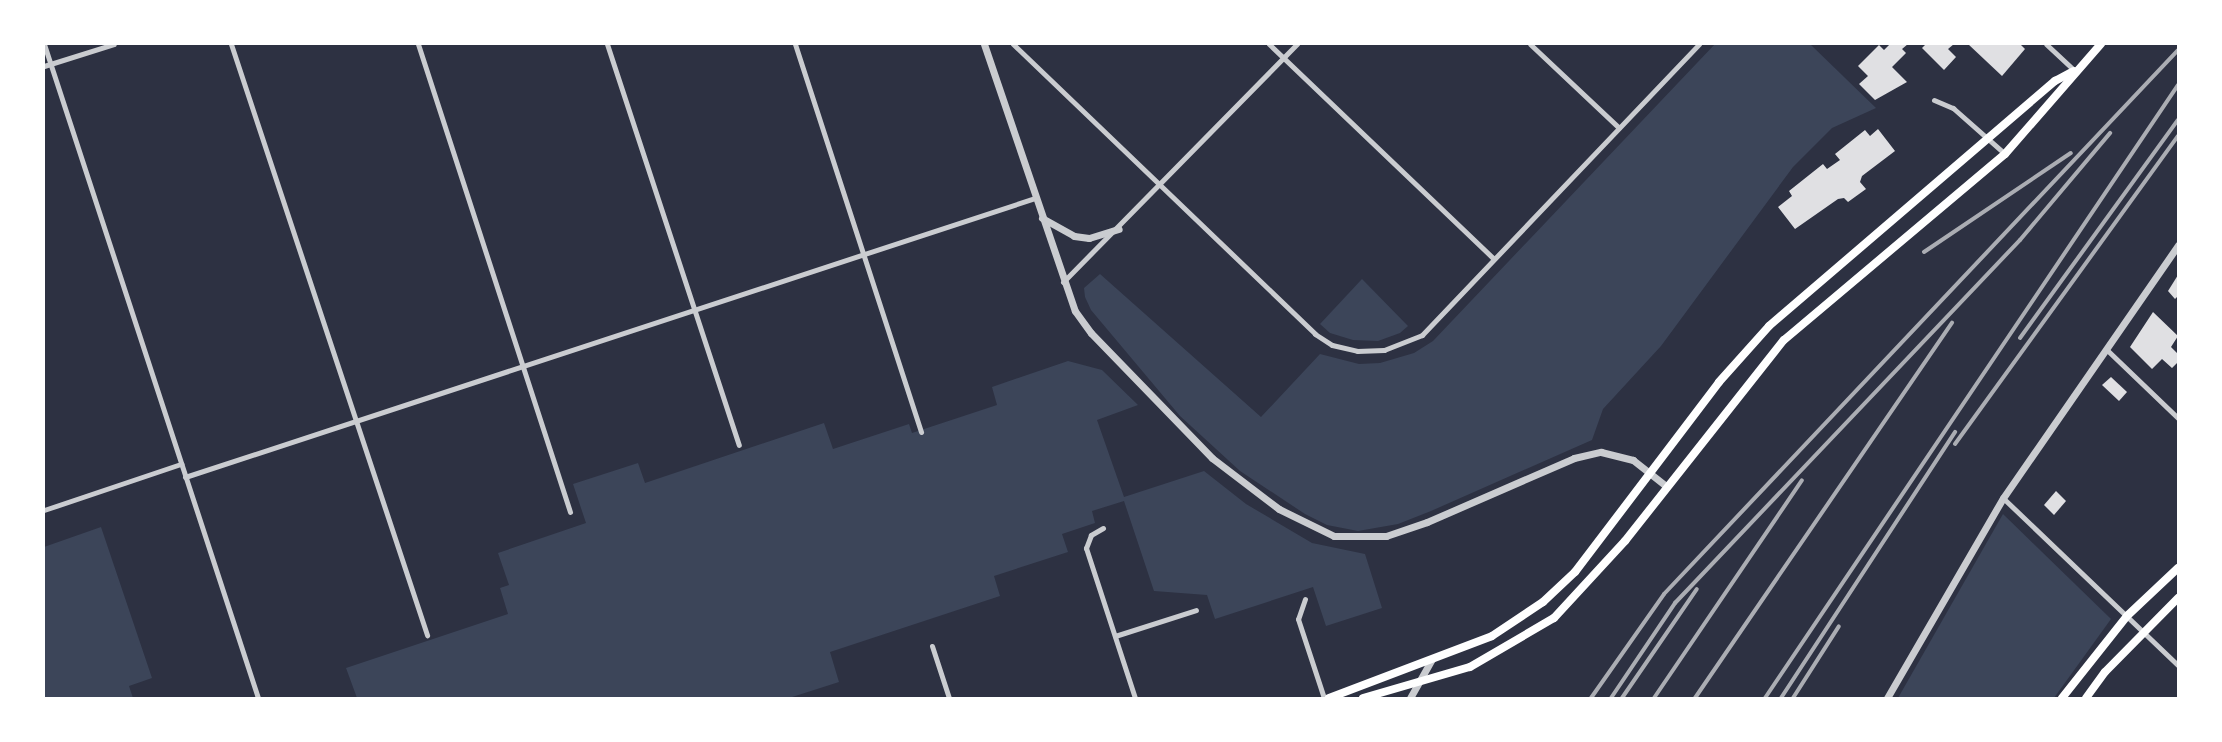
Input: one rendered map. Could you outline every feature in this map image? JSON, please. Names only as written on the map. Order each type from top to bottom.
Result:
[{"type":"main road","points":[[1363,699],[1421,683],[1496,655],[1554,618],[1625,541],[1666,486],[1784,340],[2005,154],[2064,90],[2075,71],[2101,44]]},
{"type":"main road","points":[[1329,699],[1492,636],[1543,602],[1575,572],[1652,474],[1719,382],[1769,326],[1991,140],[2055,81],[2075,71]]},
{"type":"main road","points":[[2062,699],[2127,616],[2178,568]]},
{"type":"main road","points":[[2086,699],[2143,632],[2178,598]]},
{"type":"street","points":[[44,44],[258,699]]},
{"type":"street","points":[[44,66],[114,44]]},
{"type":"street","points":[[231,44],[427,635]]},
{"type":"street","points":[[418,44],[570,512]]},
{"type":"street","points":[[607,44],[740,445]]},
{"type":"street","points":[[795,44],[921,432]]},
{"type":"street","points":[[984,44],[1063,283],[1087,328],[1212,458],[1272,504],[1334,536],[1370,538],[1406,531],[1588,454],[1623,456],[1652,474],[1666,486]]},
{"type":"street","points":[[1013,44],[1315,334],[1332,345],[1357,351],[1405,345],[1422,335],[1700,44]]},
{"type":"street","points":[[1269,44],[1494,259]]},
{"type":"street","points":[[1063,283],[1119,229],[1297,44]]},
{"type":"street","points":[[1530,44],[1619,128]]},
{"type":"street","points":[[2046,44],[2075,71]]},
{"type":"street","points":[[1934,100],[1953,108],[2005,154]]},
{"type":"street","points":[[185,477],[1035,198]]},
{"type":"street","points":[[1042,218],[1061,231],[1089,238],[1119,229]]},
{"type":"street","points":[[1887,699],[2003,498],[2178,245]]},
{"type":"street","points":[[2106,349],[2178,418]]},
{"type":"street","points":[[44,510],[181,464]]},
{"type":"street","points":[[2003,498],[2178,665]]},
{"type":"street","points":[[1103,528],[1091,535],[1086,549],[1135,699]]},
{"type":"street","points":[[1305,599],[1298,619],[1324,699]]},
{"type":"street","points":[[1115,636],[1196,610]]},
{"type":"street","points":[[932,646],[949,699]]},
{"type":"street","points":[[1410,699],[1421,683],[1432,659]]},
{"type":"shaded area","points":[[1715,44],[1810,44],[1876,108],[1832,128],[1793,167],[1661,346],[1603,409],[1592,440],[1431,511],[1398,524],[1358,531],[1327,525],[1305,514],[1240,471],[1180,416],[1091,310],[1085,297],[1084,288],[1100,274],[1261,417],[1320,354],[1359,364],[1380,363],[1414,353],[1433,341]]},
{"type":"shaded area","points":[[1362,279],[1408,326],[1400,333],[1378,341],[1353,340],[1330,333],[1320,324]]},
{"type":"shaded area","points":[[1068,361],[1102,370],[1138,405],[1097,420],[1124,497],[1204,471],[1246,504],[1312,543],[1365,554],[1382,608],[1326,626],[1313,587],[1215,619],[1207,595],[1154,591],[1124,501],[1092,511],[1095,523],[1062,534],[1068,552],[994,576],[1000,596],[830,652],[839,682],[789,698],[357,698],[346,668],[508,614],[500,588],[509,585],[498,553],[586,523],[573,484],[638,463],[645,483],[824,423],[833,449],[909,424],[912,433],[997,405],[992,387]]},
{"type":"shaded area","points":[[2003,514],[2111,619],[2054,698],[1898,698]]},
{"type":"shaded area","points":[[101,527],[152,678],[129,686],[133,698],[44,698],[44,547]]},
{"type":"building","points":[[1890,44],[1908,44],[1902,49],[1906,53],[1892,67],[1907,82],[1875,100],[1859,84],[1868,76],[1858,66],[1879,45],[1884,50]]},
{"type":"building","points":[[1926,44],[1954,44],[1948,49],[1956,57],[1944,70],[1922,48]]},
{"type":"building","points":[[1968,44],[2020,44],[2025,49],[2002,76]]},
{"type":"building","points":[[1878,129],[1895,151],[1862,176],[1860,182],[1866,189],[1848,202],[1844,198],[1838,199],[1795,229],[1778,207],[1792,196],[1789,191],[1823,164],[1827,169],[1840,160],[1835,154],[1865,130],[1870,136]]},
{"type":"building","points":[[2178,275],[2178,296],[2175,299],[2168,291]]},
{"type":"building","points":[[2153,312],[2178,336],[2171,347],[2178,354],[2178,362],[2172,368],[2162,359],[2152,369],[2130,347]]},
{"type":"building","points":[[2111,377],[2127,392],[2119,401],[2102,385]]},
{"type":"building","points":[[2056,491],[2066,501],[2054,515],[2044,505]]},
{"type":"railway","points":[[1591,698],[1664,594],[2178,50]]},
{"type":"railway","points":[[1765,698],[2178,85]]},
{"type":"railway","points":[[2020,338],[2178,120]]},
{"type":"railway","points":[[1611,698],[1675,603],[2020,240],[2110,133]]},
{"type":"railway","points":[[1955,444],[2178,136]]},
{"type":"railway","points":[[1924,252],[2071,153]]},
{"type":"railway","points":[[1695,698],[1952,322]]},
{"type":"railway","points":[[1781,698],[1955,432]]},
{"type":"railway","points":[[1654,698],[1802,480]]},
{"type":"railway","points":[[1622,698],[1697,589]]},
{"type":"railway","points":[[1793,698],[1839,626]]}]
